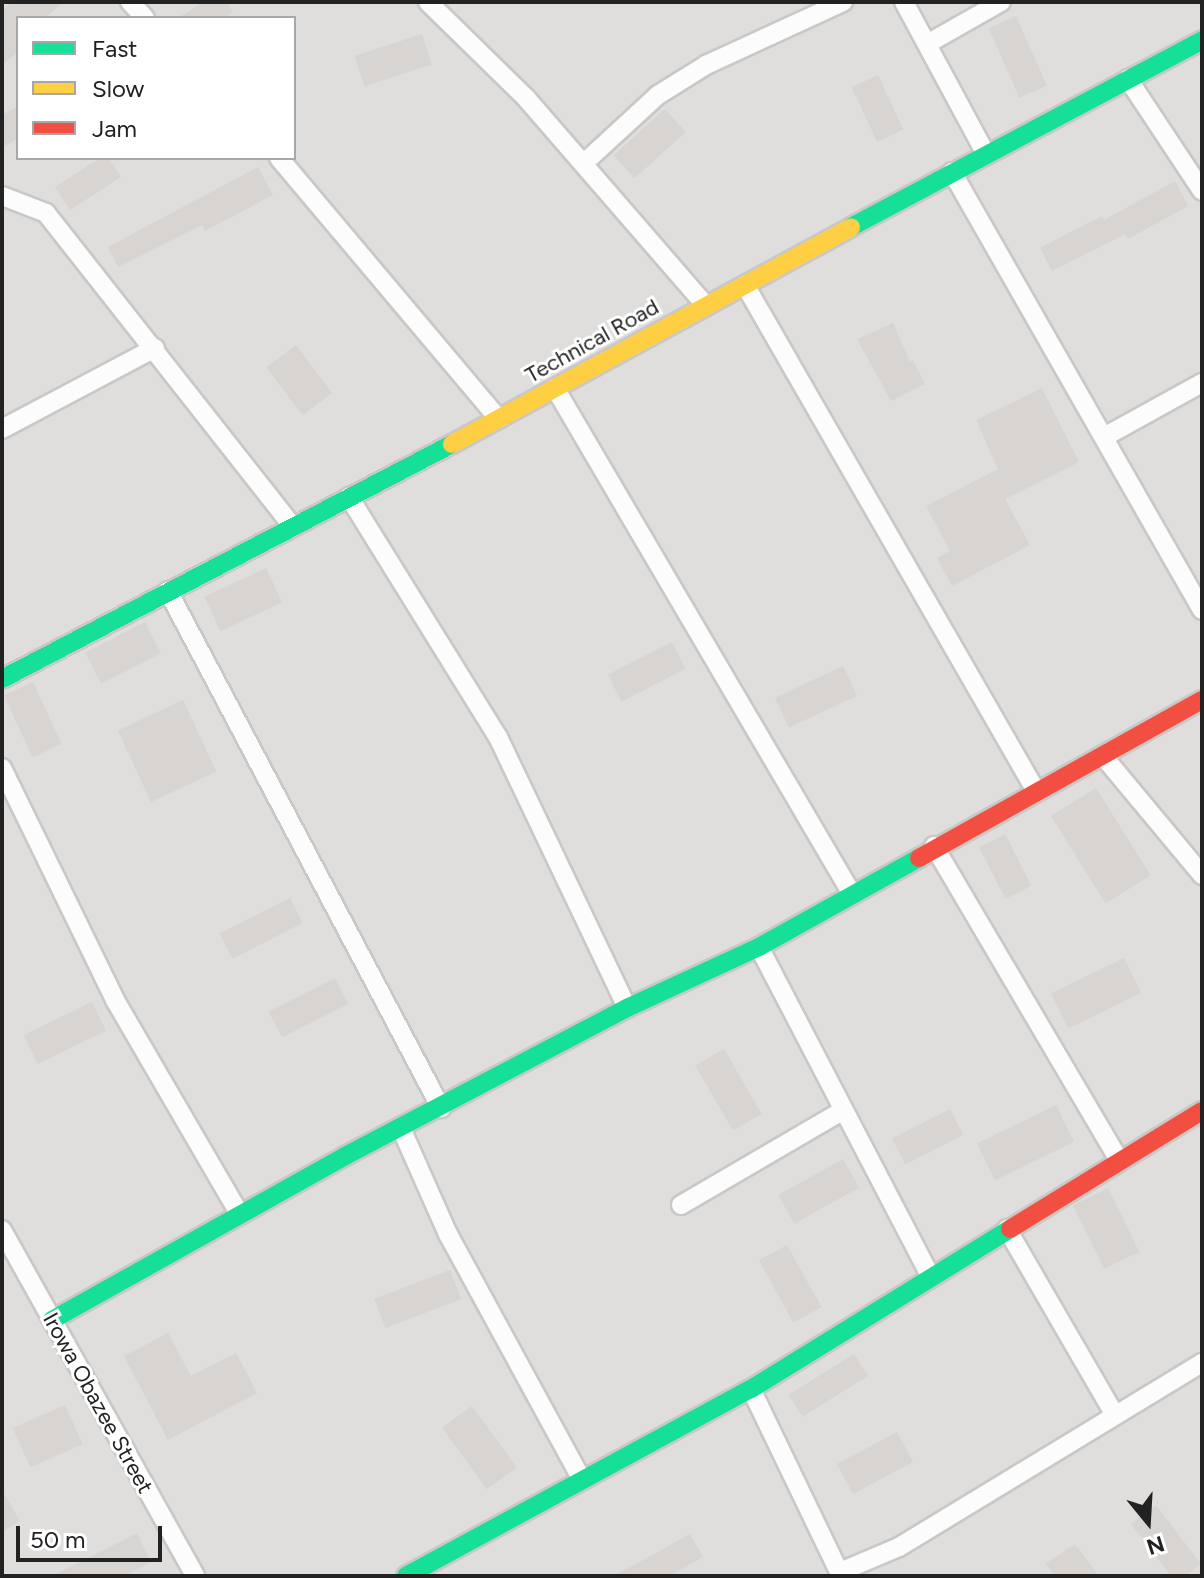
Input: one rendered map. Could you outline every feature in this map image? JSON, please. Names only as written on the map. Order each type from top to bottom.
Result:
[{"type":"street","points":[[429,2],[526,98],[706,306]]},
{"type":"street","points":[[583,164],[658,95],[694,73],[843,2]]},
{"type":"street","points":[[904,2],[986,154]]},
{"type":"street","points":[[927,44],[1001,2]]},
{"type":"street","name":"Technical Road","points":[[2,679],[499,419],[952,172],[1202,40]]},
{"type":"street","points":[[1128,79],[1202,191]]},
{"type":"street","points":[[281,160],[499,419]]},
{"type":"street","points":[[952,172],[1202,610]]},
{"type":"street","points":[[2,196],[27,203],[46,213],[292,526]]},
{"type":"street","points":[[745,285],[1036,791]]},
{"type":"street","points":[[2,429],[155,348]]},
{"type":"street","points":[[1104,437],[1202,383]]},
{"type":"street","points":[[555,388],[852,894]]},
{"type":"street","points":[[349,497],[498,737],[627,1008]]},
{"type":"street","points":[[168,591],[441,1108]]},
{"type":"street","points":[[52,1320],[239,1213],[627,1008],[759,947],[934,846],[1202,700]]},
{"type":"street","points":[[1103,756],[1202,875]]},
{"type":"street","points":[[2,768],[115,1000],[239,1213]]},
{"type":"street","points":[[934,846],[1119,1160]]},
{"type":"street","points":[[759,947],[930,1275]]},
{"type":"street","points":[[681,1205],[842,1111]]},
{"type":"street","points":[[406,1576],[581,1478],[751,1389],[930,1275],[1202,1111]]},
{"type":"street","points":[[401,1128],[448,1234],[581,1478]]},
{"type":"street","points":[[1007,1229],[1115,1415]]},
{"type":"street","name":"Irowa Obazee Street","points":[[2,1230],[195,1576]]},
{"type":"street","points":[[751,1389],[840,1574],[899,1547],[1202,1363]]},
{"type":"shaded area","points":[[2,2],[1202,2],[1202,1576],[2,1576]]},
{"type":"building","points":[[12,2],[64,2],[46,16],[16,16],[16,54],[2,65],[2,10]]},
{"type":"building","points":[[203,2],[227,2],[233,12],[227,16],[181,16]]},
{"type":"building","points":[[1016,16],[1047,85],[1020,98],[989,28]]},
{"type":"building","points":[[422,34],[432,64],[364,86],[354,56]]},
{"type":"building","points":[[878,75],[903,129],[877,142],[852,87]]},
{"type":"building","points":[[16,108],[16,140],[2,147],[2,115]]},
{"type":"building","points":[[665,109],[686,132],[634,178],[614,155]]},
{"type":"building","points":[[97,160],[110,160],[121,177],[70,210],[55,187]]},
{"type":"building","points":[[258,167],[273,195],[205,231],[202,225],[118,267],[108,247]]},
{"type":"building","points":[[1175,181],[1188,206],[1128,239],[1125,234],[1052,271],[1040,248],[1102,216],[1104,220]]},
{"type":"building","points":[[893,323],[910,362],[913,360],[925,384],[891,401],[857,339]]},
{"type":"building","points":[[296,345],[332,393],[303,415],[266,367]]},
{"type":"building","points":[[1042,388],[1079,462],[1005,499],[1030,545],[952,586],[937,558],[950,551],[926,506],[998,469],[976,420]]},
{"type":"building","points":[[266,568],[282,602],[220,631],[204,597]]},
{"type":"building","points":[[145,622],[161,653],[101,684],[85,652]]},
{"type":"building","points":[[672,642],[686,669],[621,701],[608,675]]},
{"type":"building","points":[[843,666],[857,696],[789,728],[775,698]]},
{"type":"building","points":[[33,682],[62,744],[33,757],[4,696]]},
{"type":"building","points":[[183,700],[216,772],[151,802],[118,730]]},
{"type":"building","points":[[1096,788],[1151,875],[1106,903],[1051,816]]},
{"type":"building","points":[[1005,834],[1031,886],[1005,899],[979,847]]},
{"type":"building","points":[[290,898],[303,923],[232,959],[220,934]]},
{"type":"building","points":[[1124,958],[1141,993],[1068,1029],[1051,994]]},
{"type":"building","points":[[335,978],[348,1004],[282,1037],[269,1012]]},
{"type":"building","points":[[92,1002],[106,1031],[38,1064],[24,1035]]},
{"type":"building","points":[[724,1049],[762,1114],[733,1130],[695,1066]]},
{"type":"building","points":[[1056,1105],[1074,1142],[995,1180],[977,1144]]},
{"type":"building","points":[[950,1109],[963,1135],[905,1164],[892,1139]]},
{"type":"building","points":[[843,1159],[859,1188],[794,1224],[778,1195]]},
{"type":"building","points":[[1108,1188],[1139,1252],[1104,1269],[1073,1205]]},
{"type":"building","points":[[787,1245],[821,1307],[793,1323],[759,1261]]},
{"type":"building","points":[[450,1270],[461,1299],[385,1328],[374,1299]]},
{"type":"building","points":[[168,1333],[191,1376],[236,1353],[257,1393],[168,1440],[124,1356]]},
{"type":"building","points":[[854,1354],[868,1376],[802,1417],[789,1395]]},
{"type":"building","points":[[65,1405],[82,1444],[30,1467],[13,1428]]},
{"type":"building","points":[[472,1406],[517,1467],[487,1489],[442,1428]]},
{"type":"building","points":[[897,1432],[913,1462],[853,1494],[837,1464]]},
{"type":"building","points":[[2,1490],[20,1521],[2,1532]]},
{"type":"building","points":[[1156,1505],[1201,1564],[1185,1576],[1171,1576],[1131,1524]]},
{"type":"building","points":[[137,1533],[151,1562],[124,1576],[52,1576]]},
{"type":"building","points":[[690,1534],[703,1557],[669,1576],[614,1576]]},
{"type":"building","points":[[1075,1544],[1099,1576],[1055,1576],[1045,1564]]},
{"type":"traffic: fast","points":[[851,227],[1202,40]]},
{"type":"traffic: fast","points":[[2,679],[452,444]]},
{"type":"traffic: fast","points":[[52,1320],[345,1156],[627,1008],[759,947],[919,858]]},
{"type":"traffic: fast","points":[[406,1576],[751,1389],[1010,1229]]},
{"type":"traffic: slow","points":[[452,444],[851,227]]},
{"type":"traffic: jam","points":[[919,858],[1202,700]]},
{"type":"traffic: jam","points":[[1010,1229],[1202,1111]]}]
